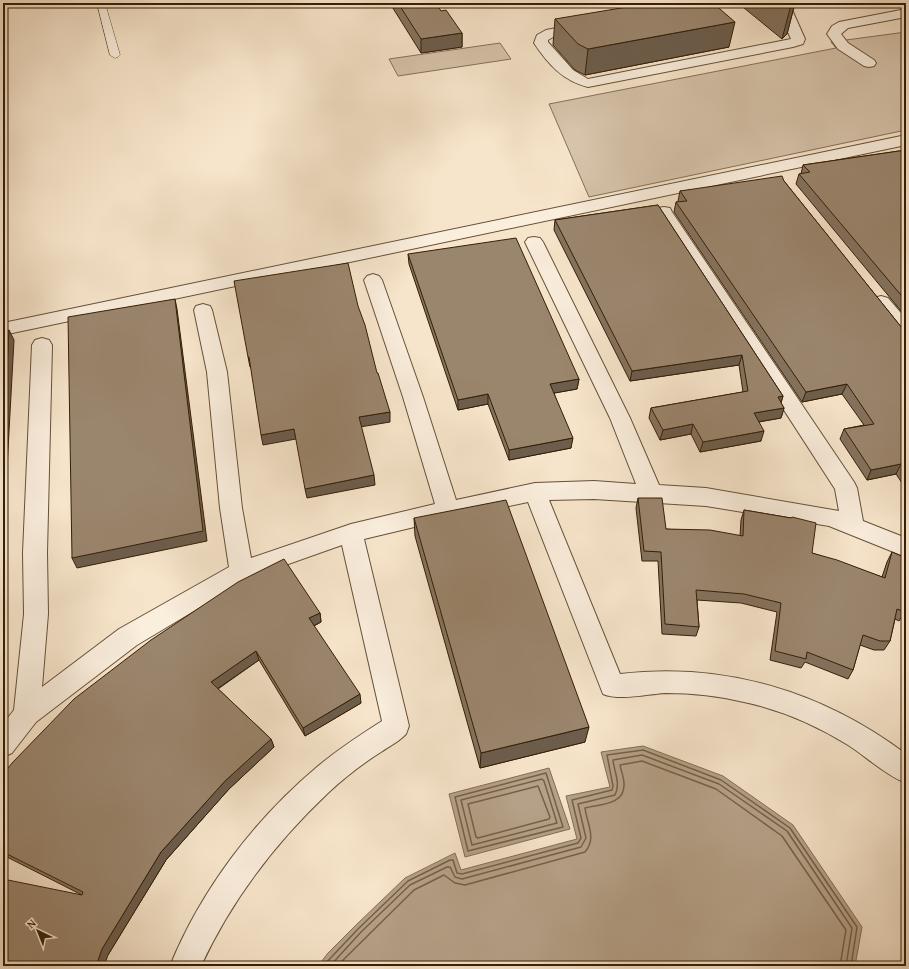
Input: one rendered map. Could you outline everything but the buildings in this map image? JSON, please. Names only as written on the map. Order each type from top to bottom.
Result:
[{"type":"street","points":[[598,24],[551,33],[542,38],[541,43],[572,78],[579,82],[588,83],[793,43],[798,41],[798,39],[782,3]]},
{"type":"street","points":[[869,63],[843,46],[834,34],[837,29],[844,25],[906,14]]},
{"type":"street","points":[[3,329],[906,140]]},
{"type":"street","points":[[664,212],[846,488],[853,527]]},
{"type":"street","points":[[534,242],[620,418],[651,493]]},
{"type":"street","points":[[373,280],[413,397],[448,510]]},
{"type":"street","points":[[872,290],[906,332]]},
{"type":"street","points":[[203,310],[217,372],[231,508],[241,571]]},
{"type":"street","points":[[27,714],[36,614],[35,553],[42,345]]},
{"type":"street","points":[[3,744],[27,714],[128,637],[241,571],[351,533],[448,510],[535,492],[594,490],[706,497],[832,518],[906,548]]},
{"type":"street","points":[[535,492],[612,686],[648,682],[685,682],[722,685],[760,694],[797,706],[834,723],[870,744],[906,770]]},
{"type":"street","points":[[185,966],[216,909],[246,864],[281,821],[323,780],[356,753],[396,726],[351,533]]},
{"type":"lane","points":[[101,3],[115,55]]},
{"type":"shaded area","points":[[906,32],[906,130],[589,197],[549,104],[836,48],[831,42]]},
{"type":"shaded area","points":[[500,43],[511,59],[398,76],[389,59]]},
{"type":"water","points":[[643,746],[723,776],[793,825],[862,927],[855,966],[318,966],[328,953],[405,878],[455,853],[461,870],[577,839],[566,796],[610,787],[601,752]]},
{"type":"water","points":[[549,768],[570,829],[465,857],[449,794]]}]
